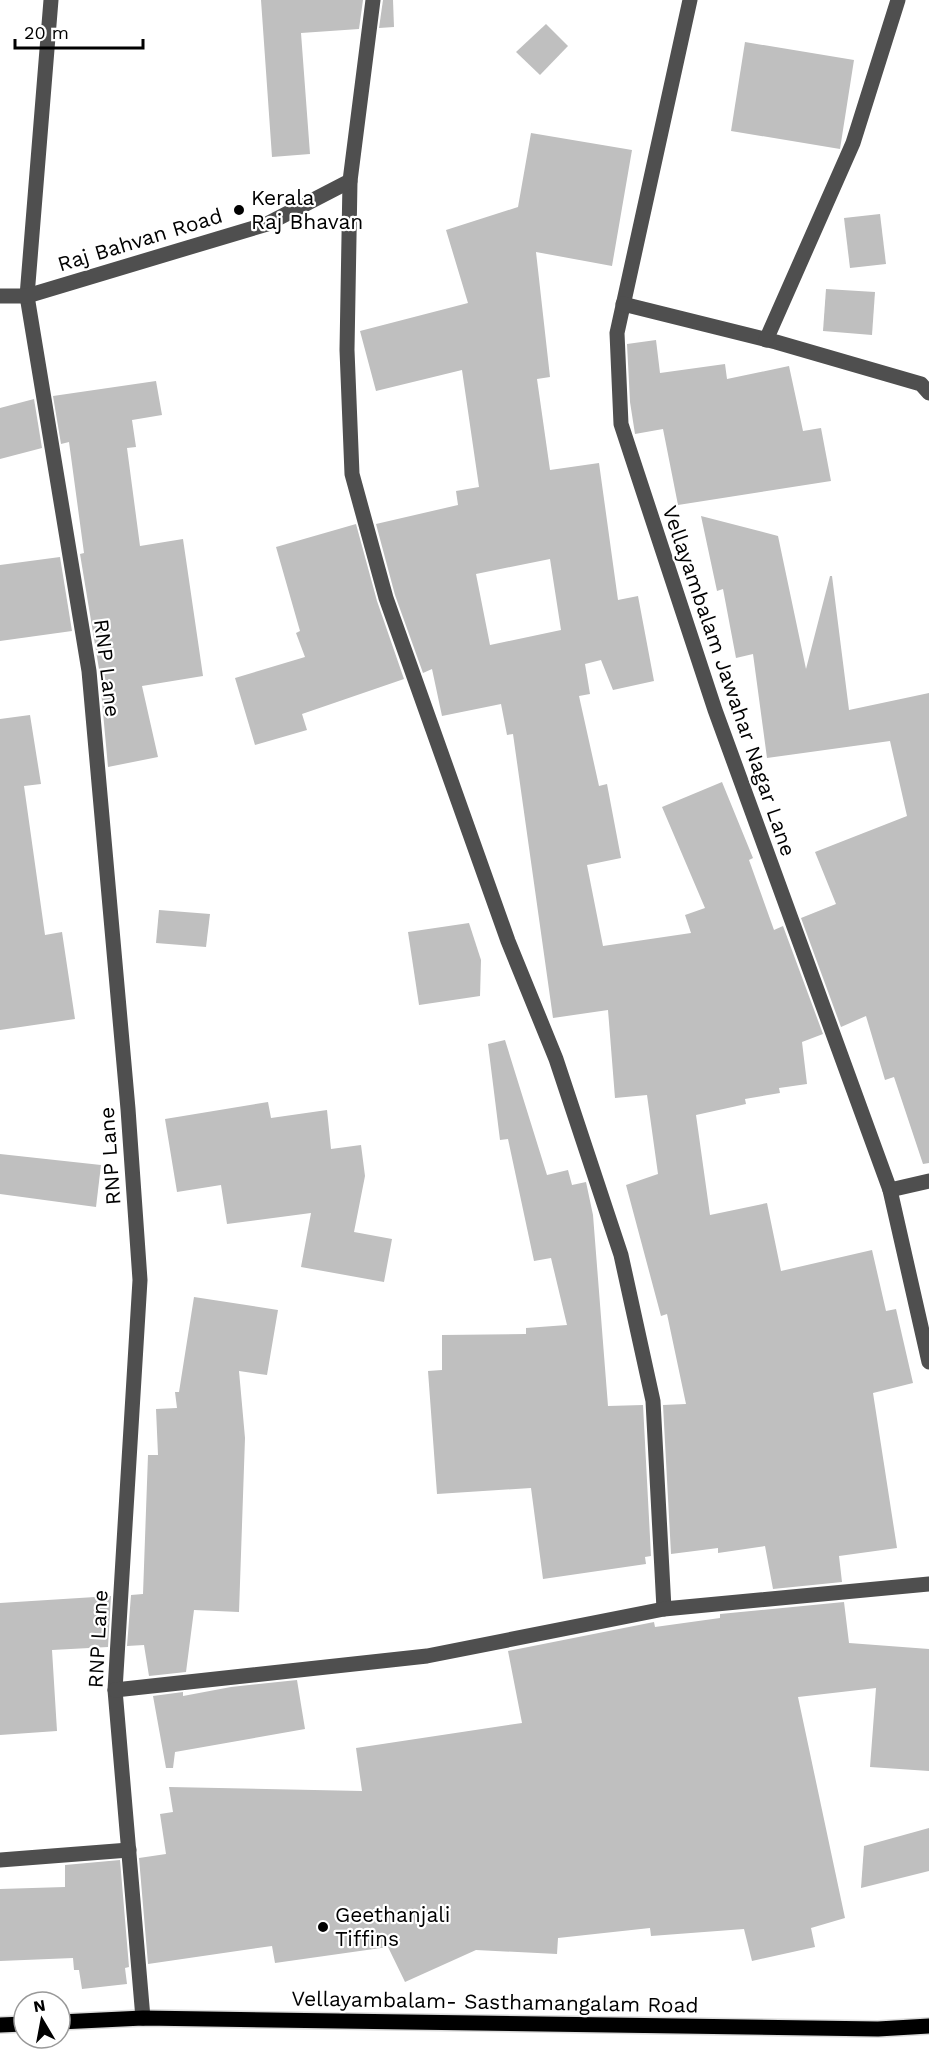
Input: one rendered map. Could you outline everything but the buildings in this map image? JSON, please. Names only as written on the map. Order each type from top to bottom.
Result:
[{"type":"main road","name":"Vellayambalam- Sasthamangalam Road","points":[[72,2021],[143,2018],[878,2030],[929,2026]]},
{"type":"street","name":"RNP Lane","points":[[51,0],[27,296],[89,671],[128,1109],[140,1280],[115,1690],[143,2018]]},
{"type":"street","points":[[374,0],[350,181],[347,350],[352,474],[386,598],[508,941],[556,1059],[621,1255],[653,1401],[664,1609]]},
{"type":"street","name":"Vellayambalam Jawahar Nagar Lane","points":[[690,0],[617,333],[621,424],[714,710],[890,1190],[929,1362]]},
{"type":"street","points":[[766,340],[853,143],[898,0]]},
{"type":"street","name":"Raj Bahvan Road","points":[[0,296],[27,296],[267,224],[350,181]]},
{"type":"street","points":[[623,304],[766,340],[921,384],[929,393]]},
{"type":"street","points":[[890,1190],[929,1181]]},
{"type":"street","points":[[115,1690],[427,1656],[664,1609],[929,1584]]},
{"type":"street","points":[[0,1860],[129,1850]]},
{"type":"place","name":"Kerala Raj Bhavan","points":[[239,210]]},
{"type":"place","name":"Geethanjali Tiffins","points":[[323,1927]]}]
